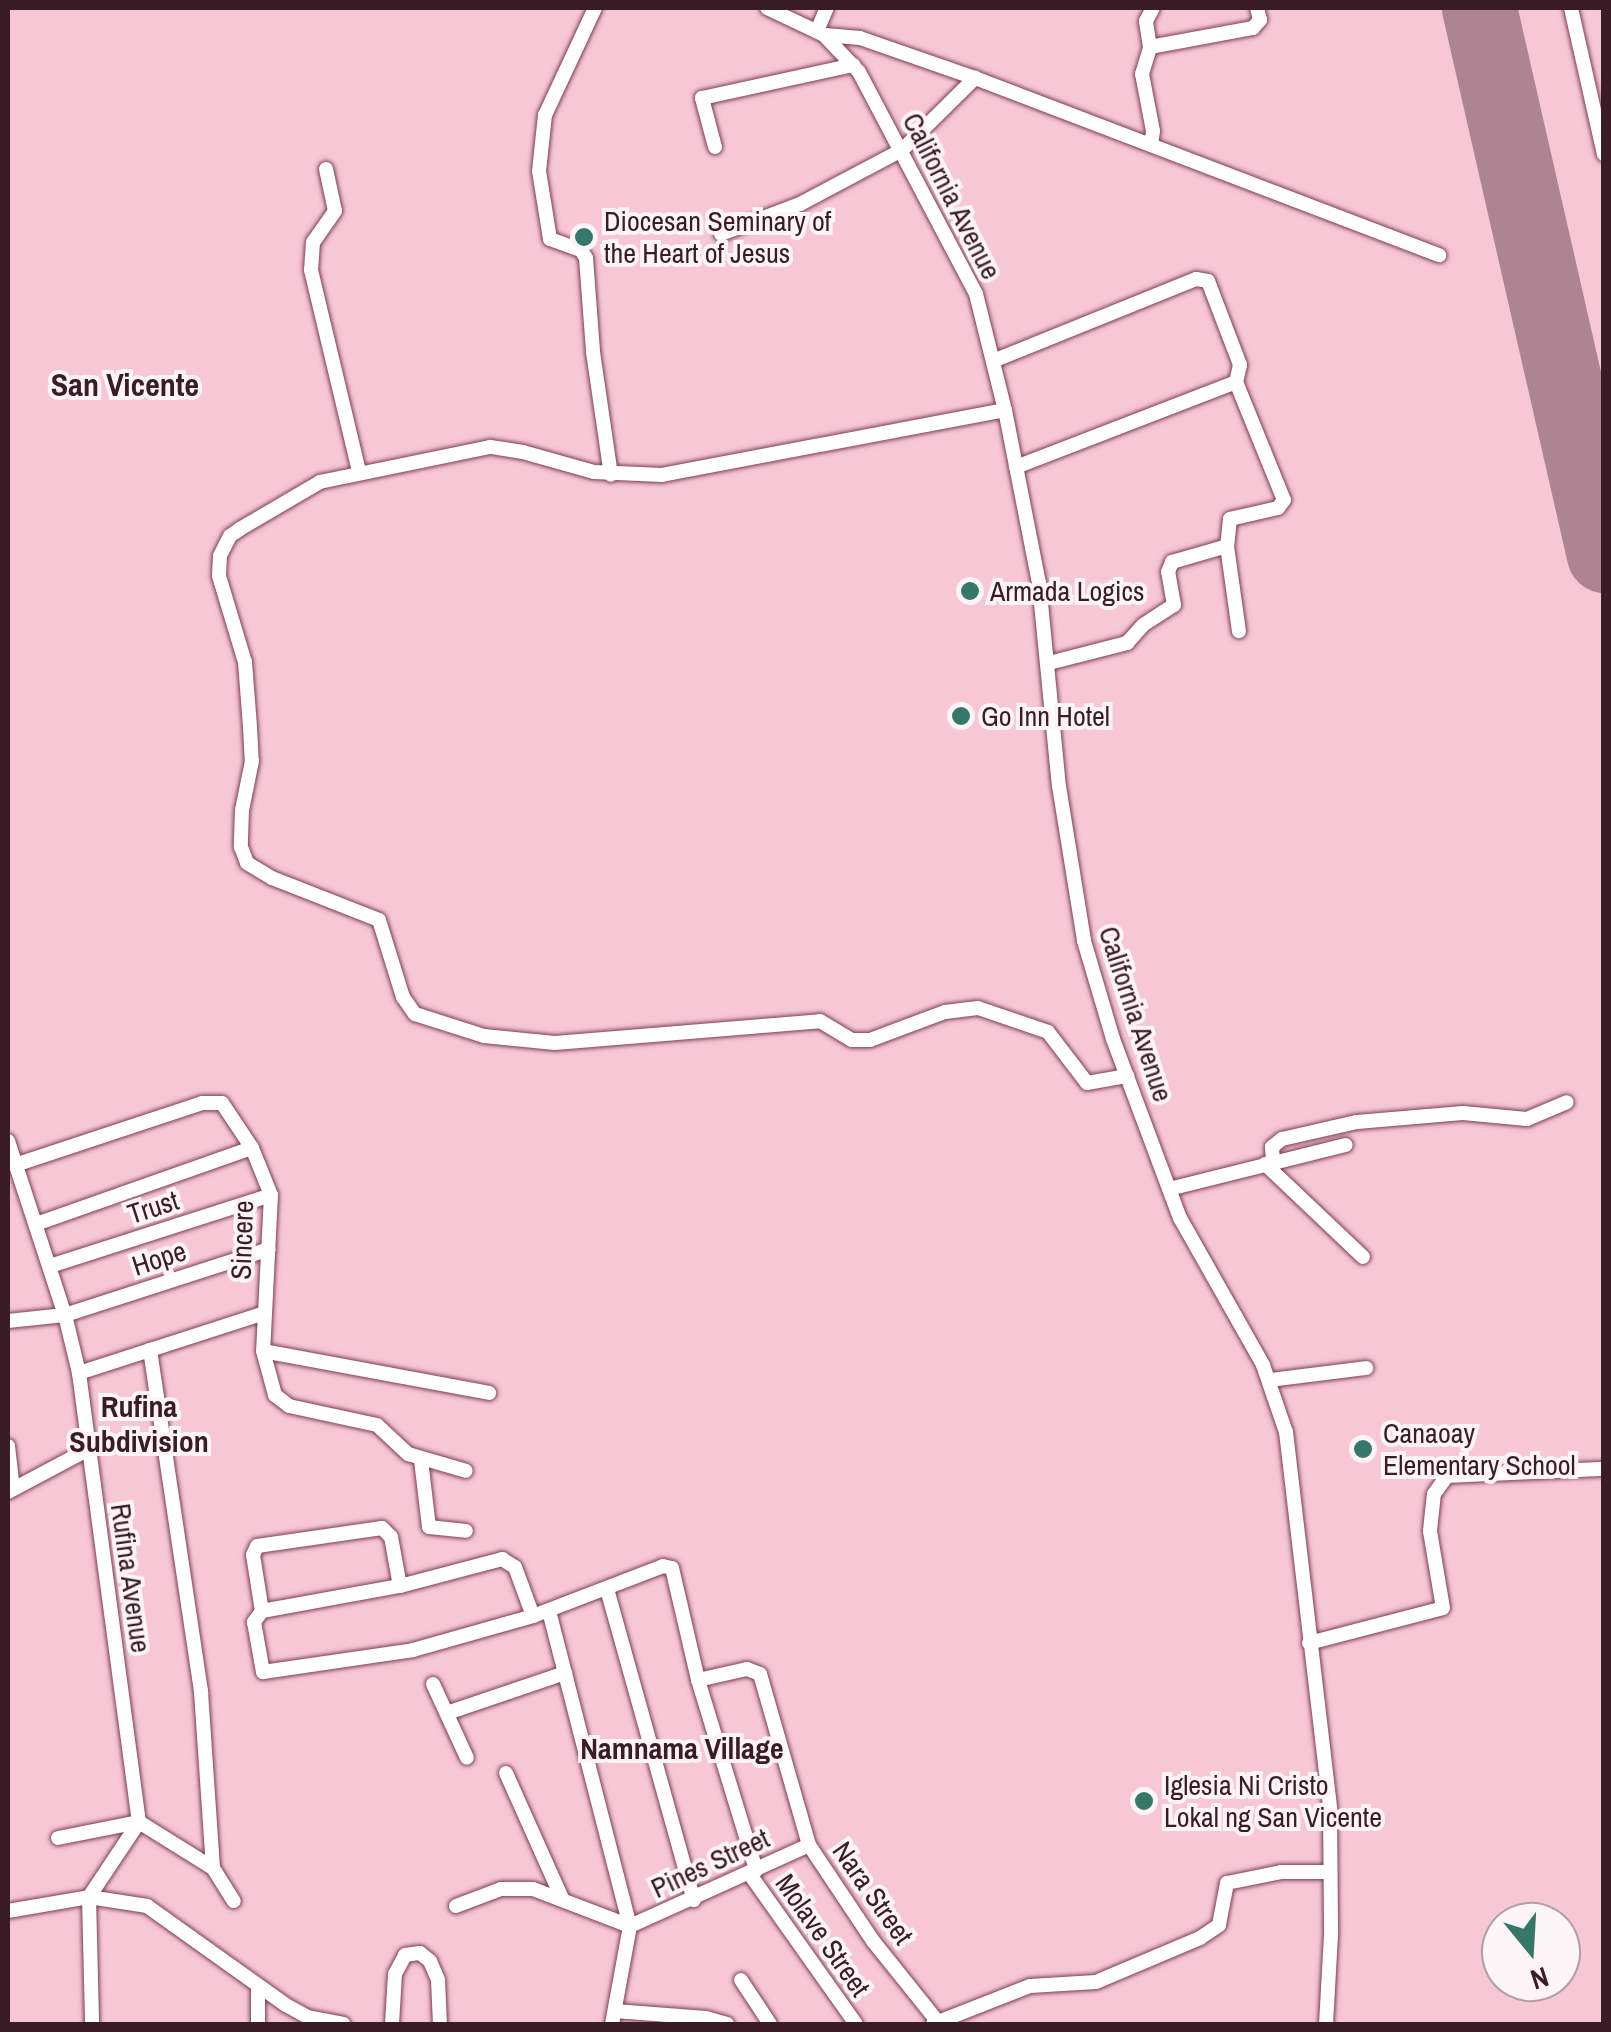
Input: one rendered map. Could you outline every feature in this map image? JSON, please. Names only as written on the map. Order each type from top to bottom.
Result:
[{"type":"street","points":[[595,8],[546,116],[539,171],[550,239],[581,250],[586,258],[593,352],[611,475]]},
{"type":"street","points":[[766,8],[820,33],[860,38],[975,78],[1440,255]]},
{"type":"street","points":[[820,33],[827,8]]},
{"type":"street","points":[[1151,145],[1153,131],[1142,74],[1150,47],[1146,22],[1153,8]]},
{"type":"street","points":[[1150,47],[1253,28],[1260,20],[1258,8]]},
{"type":"street","points":[[1571,8],[1604,154]]},
{"type":"street","name":"California Avenue","points":[[820,33],[853,65],[976,294],[1005,410],[1049,663],[1060,786],[1084,941],[1127,1076],[1169,1189],[1194,1248],[1270,1380],[1290,1455],[1330,1810],[1326,2024]]},
{"type":"street","points":[[715,147],[702,98],[853,65]]},
{"type":"street","points":[[721,234],[800,204],[902,150],[975,78]]},
{"type":"street","points":[[326,169],[336,212],[313,242],[311,270],[358,471]]},
{"type":"street","points":[[993,361],[1204,278],[1214,289],[1240,365],[1236,382],[1284,500],[1278,508],[1230,519],[1226,546],[1239,632]]},
{"type":"street","points":[[1016,466],[1236,382]]},
{"type":"street","points":[[1005,410],[662,475],[611,475],[490,447],[326,479],[230,536],[220,556],[219,576],[245,662],[252,761],[239,835],[247,863],[262,873],[379,920],[404,996],[415,1014],[466,1031],[526,1042],[820,1021],[852,1040],[870,1040],[945,1012],[978,1008],[1048,1032],[1060,1042],[1087,1083],[1127,1076]]},
{"type":"street","points":[[1049,663],[1127,643],[1143,625],[1174,605],[1168,572],[1172,562],[1226,546]]},
{"type":"street","name":"Sincere","points":[[15,1165],[215,1100],[231,1111],[252,1148],[271,1195],[263,1352],[275,1395],[283,1403],[377,1425],[408,1454],[466,1471]]},
{"type":"street","points":[[1269,1163],[1272,1147],[1282,1139],[1357,1122],[1463,1113],[1526,1119],[1566,1102]]},
{"type":"street","name":"Rufina Avenue","points":[[8,1141],[65,1315],[79,1373],[139,1822]]},
{"type":"street","points":[[1169,1189],[1346,1146]]},
{"type":"street","points":[[36,1224],[252,1148]]},
{"type":"street","points":[[1269,1163],[1363,1257]]},
{"type":"street","name":"Trust","points":[[50,1266],[271,1195]]},
{"type":"street","name":"Hope","points":[[8,1321],[65,1315],[269,1249]]},
{"type":"street","points":[[79,1373],[265,1314]]},
{"type":"street","points":[[150,1350],[202,1692],[213,1868]]},
{"type":"street","points":[[263,1352],[489,1393]]},
{"type":"street","points":[[1270,1380],[1366,1368]]},
{"type":"street","points":[[8,1446],[10,1490],[89,1449]]},
{"type":"street","points":[[421,1460],[428,1526],[466,1531]]},
{"type":"street","points":[[1309,1643],[1443,1608],[1430,1531],[1434,1494],[1446,1476],[1604,1469]]},
{"type":"street","points":[[262,1611],[253,1555],[257,1546],[265,1542],[382,1528],[392,1537],[400,1586]]},
{"type":"street","points":[[533,1616],[515,1566],[508,1560],[400,1586],[262,1611],[254,1622],[261,1668],[269,1674],[413,1650],[533,1616],[549,1611],[663,1566],[674,1574],[698,1680]]},
{"type":"street","points":[[607,1589],[694,1900]]},
{"type":"street","points":[[549,1611],[630,1926],[614,2018],[706,2018],[727,2024]]},
{"type":"street","name":"Nara Street","points":[[698,1680],[747,1669],[760,1674],[810,1845],[872,1940],[936,2023]]},
{"type":"street","points":[[448,1713],[565,1674]]},
{"type":"street","name":"Molave Street","points":[[698,1680],[753,1872],[856,2024]]},
{"type":"street","points":[[433,1684],[467,1758]]},
{"type":"street","points":[[506,1773],[562,1898]]},
{"type":"street","points":[[92,2024],[89,1896],[139,1822]]},
{"type":"street","points":[[58,1838],[139,1822],[213,1868],[234,1901]]},
{"type":"street","name":"Pines Street","points":[[630,1926],[810,1845]]},
{"type":"street","points":[[936,2023],[1030,1986],[1096,1982],[1200,1938],[1219,1925],[1222,1886],[1281,1872],[1330,1872]]},
{"type":"street","points":[[456,1906],[513,1888],[562,1898],[630,1926]]},
{"type":"street","points":[[8,1912],[89,1896],[126,1901],[163,1914],[258,1986],[308,2017],[343,2024]]},
{"type":"street","points":[[392,2024],[395,1974],[405,1955],[420,1953],[430,1961],[438,1980],[440,2024]]},
{"type":"street","points":[[741,1980],[770,2024]]},
{"type":"street","points":[[258,1986],[258,2024]]},
{"type":"runway","points":[[1479,8],[1604,555]]},
{"type":"place","name":"Diocesan Seminary of the Heart of Jesus","points":[[584,237]]},
{"type":"place","name":"Armada Logics","points":[[970,591]]},
{"type":"place","name":"Go Inn Hotel","points":[[961,716]]},
{"type":"place","name":"Canaoay Elementary School","points":[[1363,1449]]},
{"type":"place","name":"Iglesia Ni Cristo Lokal ng San Vicente","points":[[1144,1801]]},
{"type":"district","name":"San Vicente","points":[[125,385]]},
{"type":"district","name":"Rufina Subdivision","points":[[139,1423]]},
{"type":"district","name":"Namnama Village","points":[[682,1748]]}]
